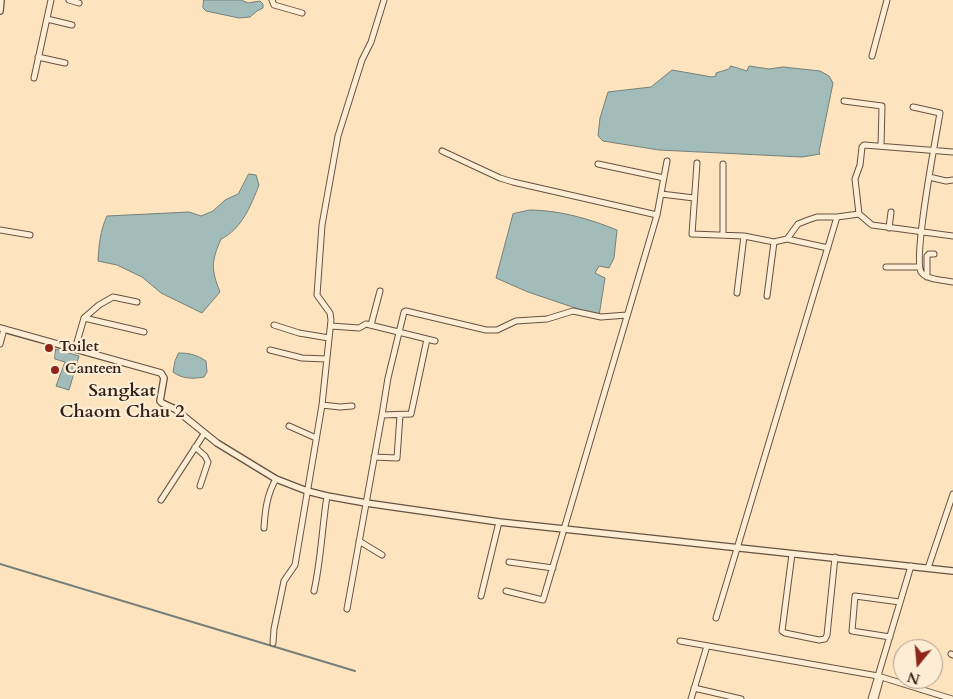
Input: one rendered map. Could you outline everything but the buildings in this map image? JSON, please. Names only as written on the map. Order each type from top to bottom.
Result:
[{"type":"street","points":[[0,11],[2,0]]},
{"type":"street","points":[[34,78],[51,0]]},
{"type":"street","points":[[68,0],[79,4]]},
{"type":"street","points":[[272,0],[274,5],[302,13]]},
{"type":"street","points":[[273,643],[274,628],[284,581],[295,565],[322,405],[331,326],[330,313],[317,295],[322,225],[338,136],[362,60],[371,42],[384,0]]},
{"type":"street","points":[[872,56],[887,0]]},
{"type":"street","points":[[47,19],[72,25]]},
{"type":"street","points":[[38,57],[65,63]]},
{"type":"street","points":[[844,101],[882,106],[881,146]]},
{"type":"street","points":[[913,107],[940,113],[929,177],[919,267],[922,274],[953,282]]},
{"type":"street","points":[[953,152],[864,145],[855,179],[859,214],[872,225],[953,236]]},
{"type":"street","points":[[442,151],[500,178],[513,182],[657,215]]},
{"type":"street","points":[[506,591],[543,600],[657,215],[667,161]]},
{"type":"street","points":[[697,163],[692,234],[744,236],[774,242],[787,239],[828,248]]},
{"type":"street","points":[[598,164],[664,178]]},
{"type":"street","points":[[723,164],[723,235]]},
{"type":"street","points":[[929,177],[946,181],[953,180]]},
{"type":"street","points":[[661,194],[694,198]]},
{"type":"street","points":[[889,228],[891,212]]},
{"type":"street","points":[[787,239],[798,224],[817,217],[859,214]]},
{"type":"street","points":[[716,618],[837,217]]},
{"type":"street","points":[[0,230],[30,235]]},
{"type":"street","points":[[737,293],[744,236]]},
{"type":"street","points":[[767,296],[774,242]]},
{"type":"street","points":[[927,276],[927,256],[928,254],[934,254]]},
{"type":"street","points":[[886,267],[919,267]]},
{"type":"street","points":[[371,325],[380,291]]},
{"type":"street","points":[[75,349],[84,318],[111,297],[137,302]]},
{"type":"street","points":[[347,609],[388,378],[404,312],[486,330],[497,330],[516,321],[547,319],[573,311],[600,317],[627,314]]},
{"type":"street","points":[[84,318],[144,332]]},
{"type":"street","points":[[331,326],[359,328],[366,324],[435,341]]},
{"type":"street","points":[[274,325],[329,338]]},
{"type":"street","points":[[0,344],[2,328],[162,373],[164,378],[160,401],[162,403],[175,410],[204,434],[276,479],[307,491],[327,496],[366,504],[499,522],[835,557],[953,572]]},
{"type":"street","points":[[382,415],[400,416],[412,413],[427,339]]},
{"type":"street","points":[[270,350],[302,358],[326,359]]},
{"type":"street","points":[[322,405],[352,406]]},
{"type":"street","points":[[374,457],[396,458],[400,416]]},
{"type":"street","points":[[289,426],[316,438]]},
{"type":"street","points":[[161,500],[204,434]]},
{"type":"street","points":[[195,447],[205,456],[208,462],[200,486]]},
{"type":"street","points":[[264,528],[270,490],[276,479]]},
{"type":"street","points":[[928,568],[953,494]]},
{"type":"street","points":[[314,591],[318,574],[322,524],[327,496]]},
{"type":"street","points":[[481,596],[499,522]]},
{"type":"street","points":[[359,541],[382,554]]},
{"type":"street","points":[[792,554],[782,631],[785,634],[819,640],[825,639],[827,634],[835,557]]},
{"type":"street","points":[[509,562],[553,568]]},
{"type":"street","points":[[875,699],[890,637],[911,566]]},
{"type":"street","points":[[890,637],[852,631],[855,596],[900,602]]},
{"type":"street","points":[[680,641],[880,677],[952,699]]},
{"type":"street","points":[[691,699],[707,646]]},
{"type":"street","points":[[871,699],[880,677]]},
{"type":"street","points":[[694,688],[741,699]]},
{"type":"water","points":[[204,0],[241,0],[248,3],[260,1],[263,4],[263,8],[250,17],[239,18],[206,11],[203,8]]},
{"type":"water","points":[[731,66],[747,71],[749,66],[769,69],[783,67],[820,71],[829,76],[833,83],[820,154],[802,157],[659,150],[603,141],[598,136],[600,118],[608,92],[651,87],[672,70],[712,77],[716,76],[716,73],[729,69]]},
{"type":"water","points":[[249,174],[256,175],[259,185],[245,216],[235,229],[221,239],[213,266],[220,292],[202,313],[161,293],[142,277],[117,265],[98,261],[101,233],[107,216],[189,212],[201,216],[213,211],[225,200],[238,194]]},
{"type":"water","points":[[530,210],[574,216],[617,230],[614,258],[609,268],[599,266],[595,273],[605,278],[599,316],[528,292],[496,278],[513,214]]},
{"type":"water","points":[[56,349],[79,356],[69,390],[56,386],[65,362],[55,359]]},
{"type":"water","points":[[179,353],[187,353],[206,361],[207,372],[204,377],[188,378],[173,372]]},
{"type":"waterway","points":[[0,564],[355,671]]},
{"type":"place","name":"Toilet","points":[[49,348]]},
{"type":"place","name":"Canteen","points":[[55,370]]},
{"type":"district","name":"Sangkat Chaom Chau 2","points":[[122,402]]}]
